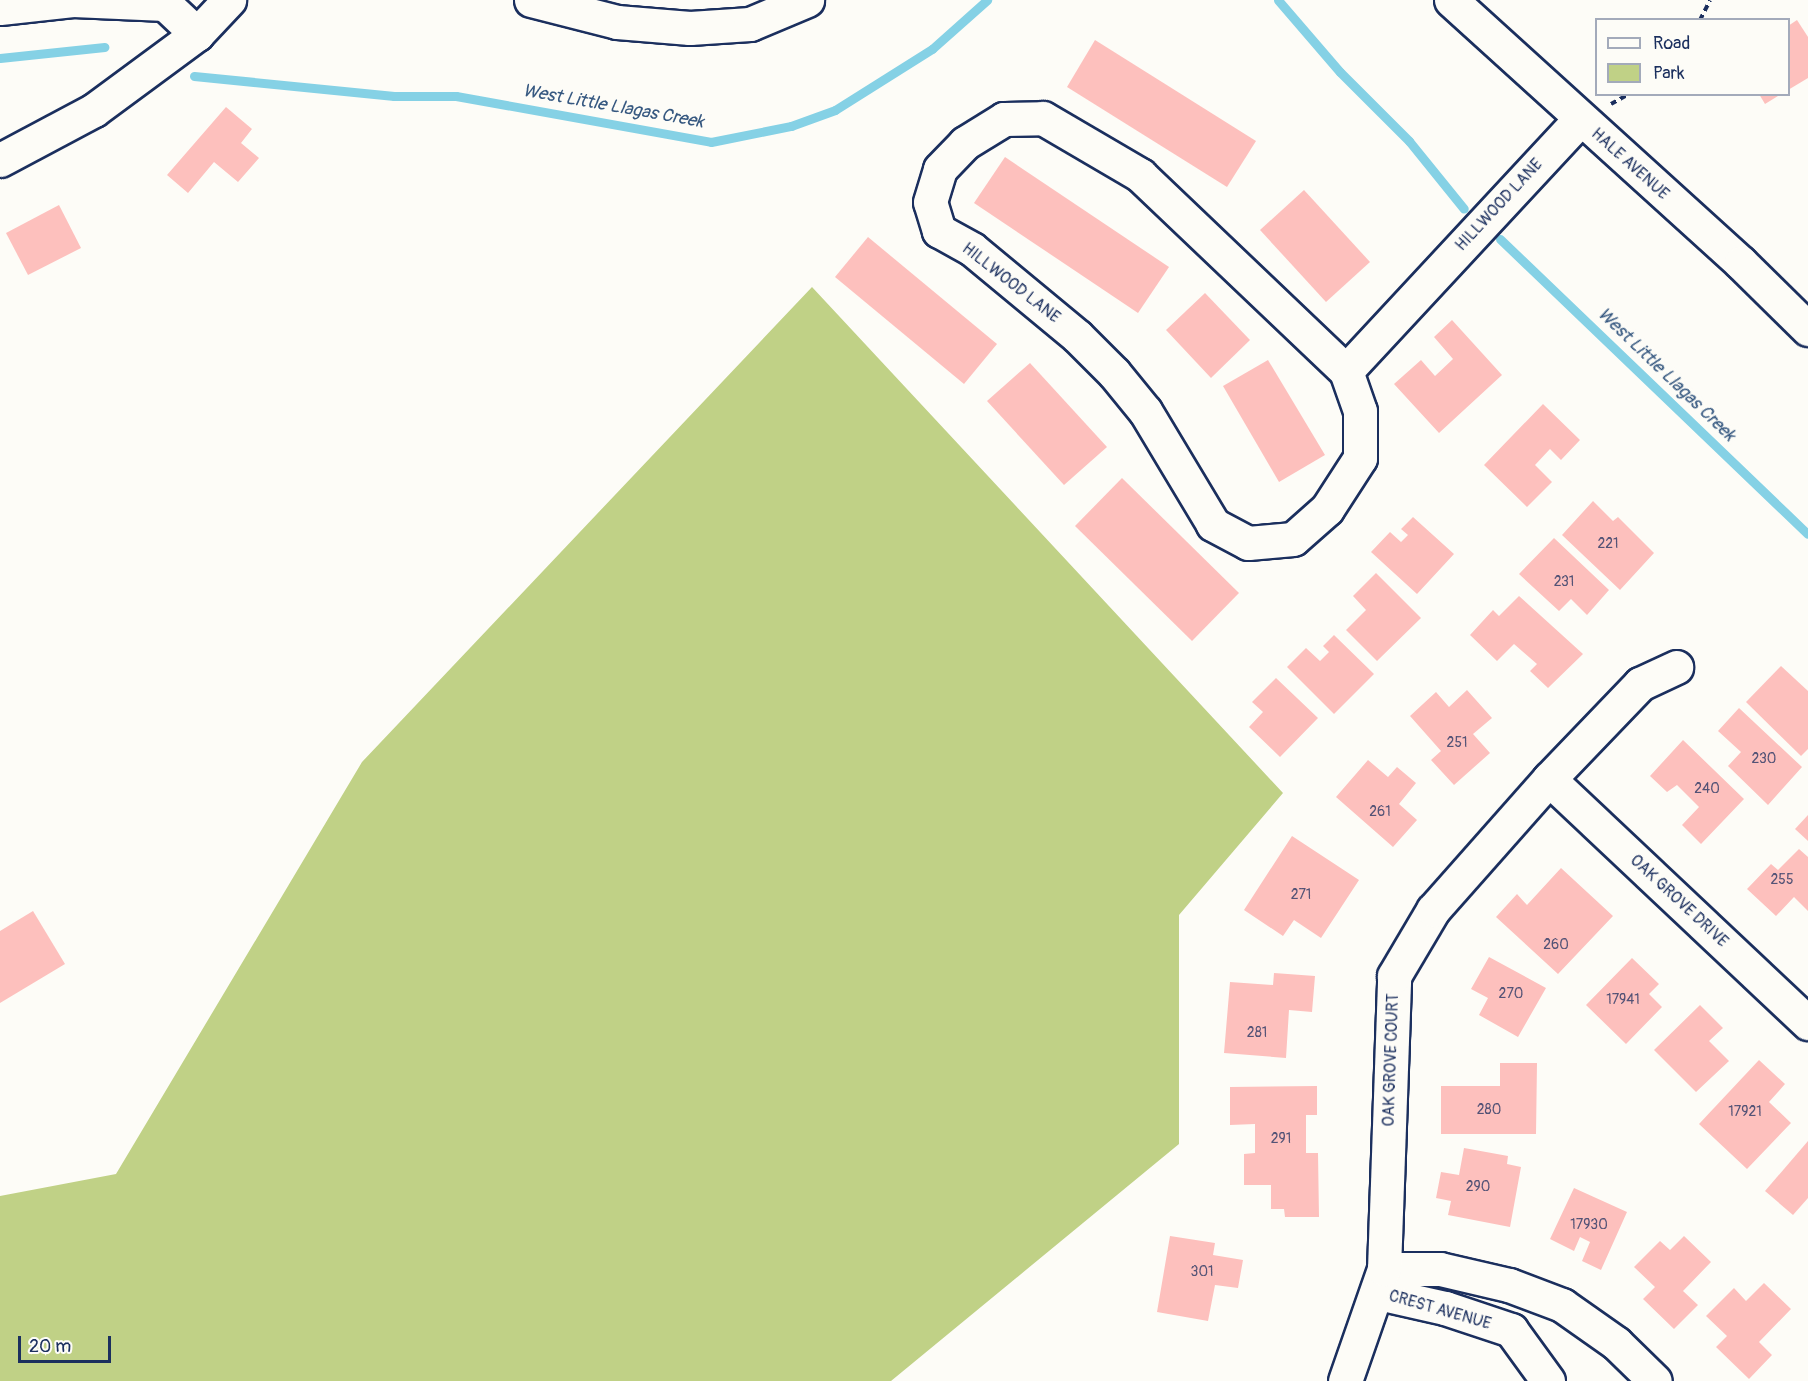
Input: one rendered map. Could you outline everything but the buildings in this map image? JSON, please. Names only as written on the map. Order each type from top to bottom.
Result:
[{"type":"street","points":[[0,8],[73,0],[165,4],[197,34]]},
{"type":"street","points":[[0,160],[93,110],[197,34],[229,0]]},
{"type":"street","points":[[531,0],[617,22],[690,28],[750,24],[807,0]]},
{"type":"street","name":"HALE AVENUE","points":[[1451,0],[1741,263],[1808,329]]},
{"type":"street","name":"HILLWOOD LANE","points":[[1043,118],[1140,175],[1346,371],[1359,411],[1360,458],[1327,508],[1293,540],[1248,543],[1213,524],[1145,411],[1085,343],[972,249],[939,231],[930,202],[940,169],[965,143],[1004,119],[1043,118]]},
{"type":"street","name":"HILLWOOD LANE","points":[[1346,371],[1580,118]]},
{"type":"street","name":"OAK GROVE COURT","points":[[1345,1381],[1381,1281],[1394,976],[1433,910],[1549,779],[1640,684],[1676,667]]},
{"type":"street","name":"OAK GROVE DRIVE","points":[[1549,779],[1808,1023]]},
{"type":"street","name":"CREST AVENUE","points":[[1381,1281],[1440,1269],[1509,1285],[1562,1305],[1616,1343],[1655,1381]]},
{"type":"street","name":"CREST AVENUE","points":[[1381,1281],[1445,1308],[1510,1330],[1548,1381]]},
{"type":"path","points":[[1701,18],[1710,0]]},
{"type":"green space","points":[[812,287],[1283,793],[1179,915],[1179,1144],[891,1381],[0,1381],[0,1196],[116,1174],[362,762]]},
{"type":"waterway","name":"West Little Llagas Creek","points":[[194,76],[394,96],[456,96],[711,142],[791,126],[835,110],[932,49],[987,0]]},
{"type":"waterway","name":"West Little Llagas Creek","points":[[1278,0],[1340,72],[1409,141],[1464,209]]},
{"type":"waterway","name":"West Little Llagas Creek","points":[[0,58],[104,47]]},
{"type":"waterway","name":"West Little Llagas Creek","points":[[1500,239],[1808,534]]}]
